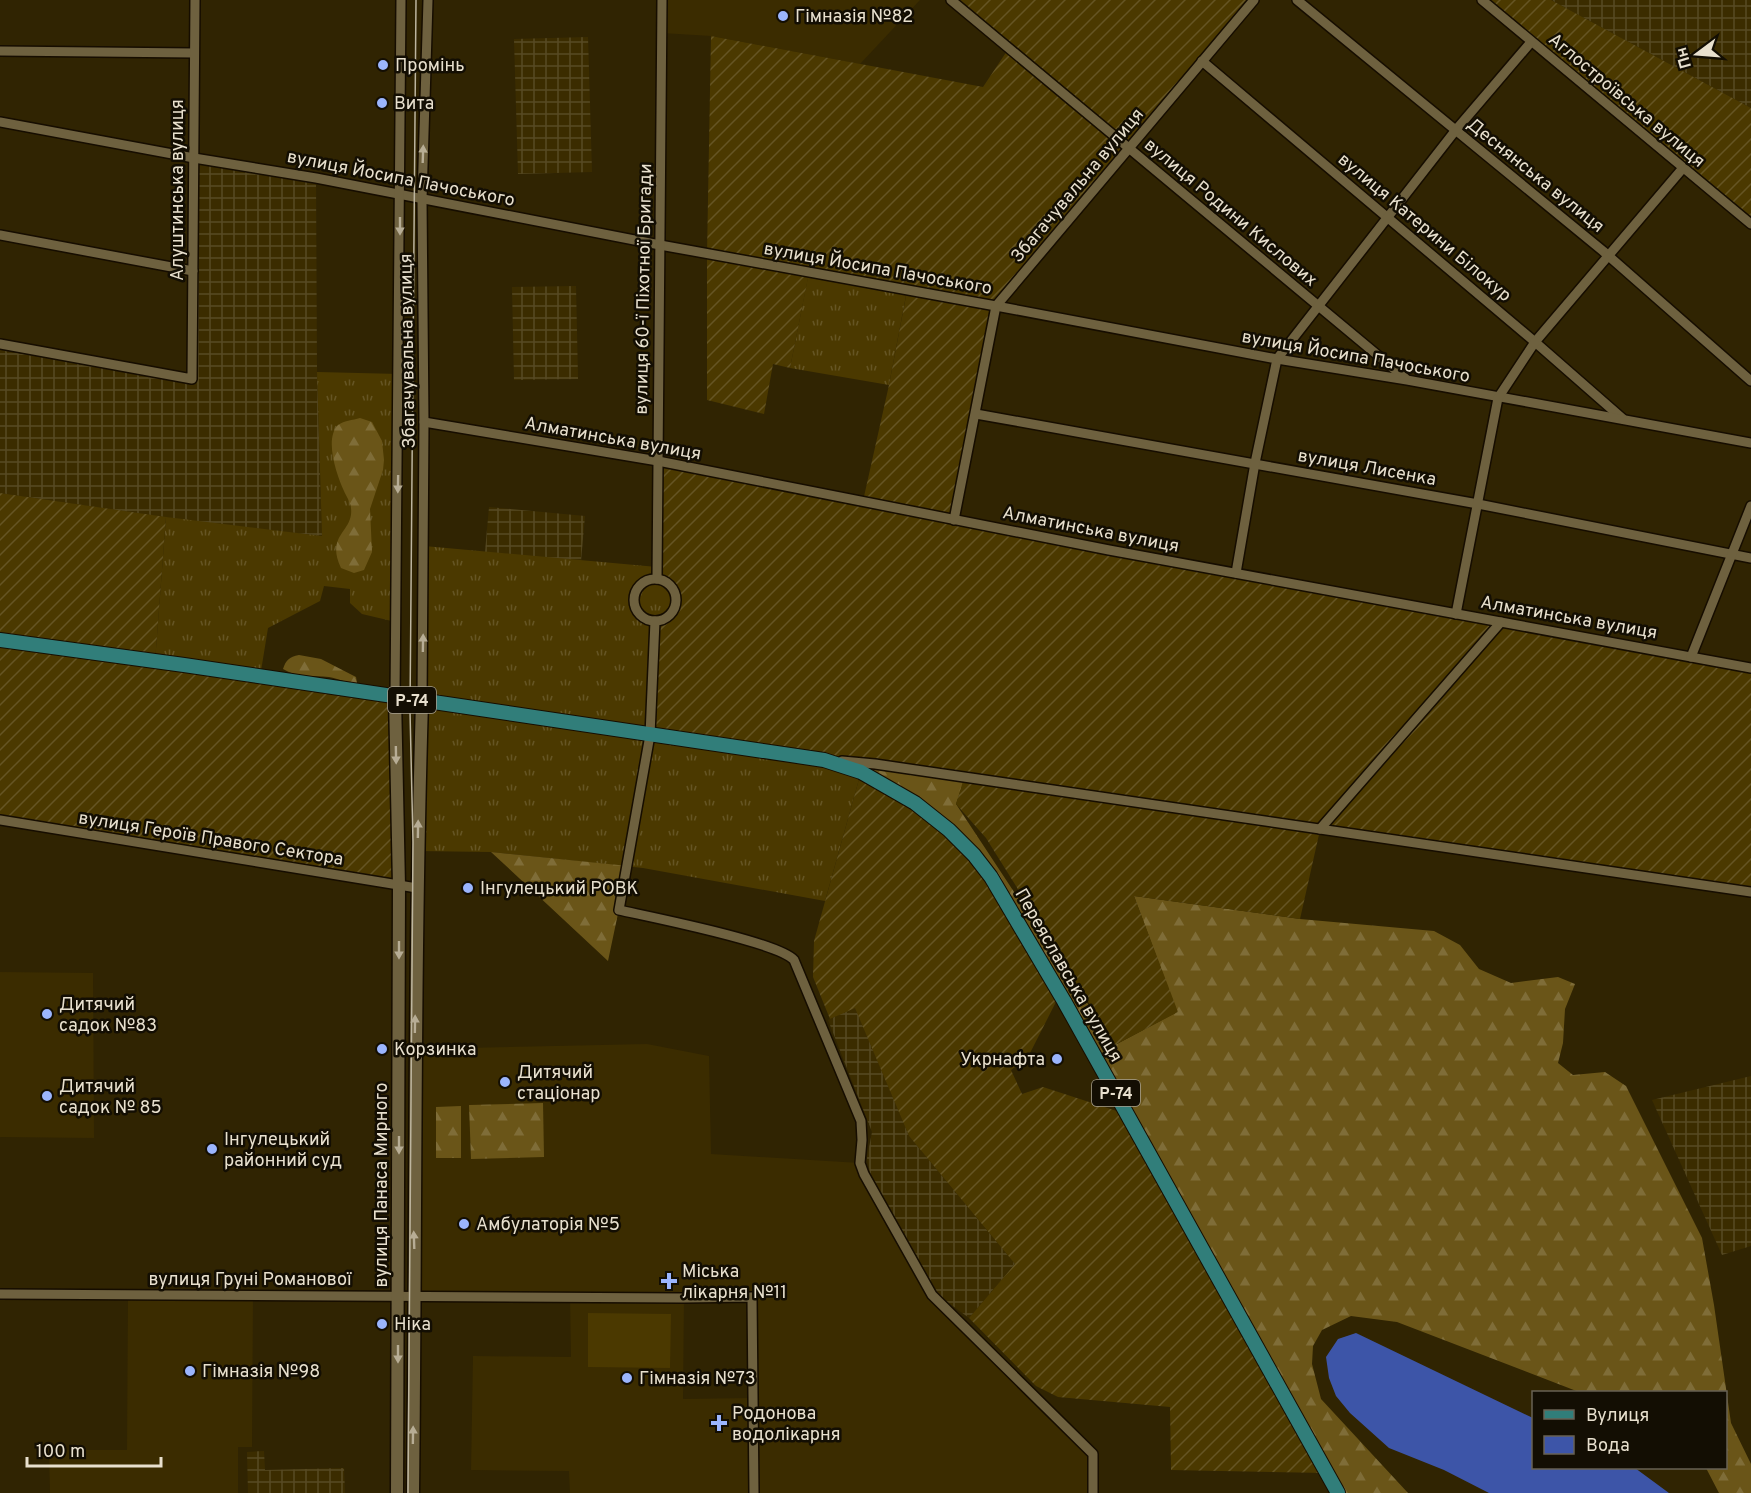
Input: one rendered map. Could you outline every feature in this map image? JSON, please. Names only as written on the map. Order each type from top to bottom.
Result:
[{"type":"main road","name":"Р-74","points":[[0,640],[824,760]]},
{"type":"main road","name":"вулиця Панаса Мирного","points":[[395,697],[399,885],[397,1493]]},
{"type":"main road","name":"вулиця Панаса Мирного","points":[[413,1493],[417,888],[422,702]]},
{"type":"main road","name":"Переяславська вулиця","points":[[824,760],[861,772],[915,803],[949,830],[974,855],[991,877],[1076,1021],[1338,1493]]},
{"type":"street","name":"Алуштинська вулиця","points":[[0,344],[192,379],[195,0]]},
{"type":"street","name":"Збагачувальна вулиця","points":[[395,697],[401,0]]},
{"type":"street","name":"Збагачувальна вулиця","points":[[422,702],[424,422],[422,199],[428,0]]},
{"type":"street","name":"вулиця 60-ї Піхотної Бригади","points":[[657,579],[662,0]]},
{"type":"street","name":"вулиця Родини Кислових","points":[[951,0],[1407,380]]},
{"type":"street","name":"Збагачувальна вулиця","points":[[954,520],[996,306],[1254,0]]},
{"type":"street","name":"Деснянська вулиця","points":[[1297,0],[1609,256],[1751,381]]},
{"type":"street","name":"Аглостроївська вулиця","points":[[1482,0],[1751,224]]},
{"type":"street","points":[[1236,573],[1276,359],[1455,131],[1531,42]]},
{"type":"street","points":[[0,51],[194,53]]},
{"type":"street","name":"вулиця Катерини Білокур","points":[[1202,62],[1535,342],[1624,420]]},
{"type":"street","name":"вулиця Йосипа Пачоського","points":[[0,122],[316,178],[660,245],[1276,359],[1407,380],[1751,443]]},
{"type":"street","points":[[1456,614],[1498,398],[1535,342],[1683,168]]},
{"type":"street","points":[[0,235],[193,271]]},
{"type":"street","name":"вулиця Лисенка","points":[[976,414],[1478,504],[1751,558]]},
{"type":"street","name":"Алматинська вулиця","points":[[424,422],[658,461],[954,520],[1751,668]]},
{"type":"street","points":[[1691,657],[1751,506]]},
{"type":"street","points":[[650,579],[665,581],[673,589],[676,602],[668,616],[655,621],[641,616],[634,606],[633,599],[641,584],[650,579]]},
{"type":"street","points":[[655,621],[650,735],[619,909],[751,942],[784,953],[794,960],[861,1121],[861,1167],[888,1219],[932,1295],[1093,1454],[1093,1493]]},
{"type":"street","points":[[1320,830],[1501,622]]},
{"type":"street","points":[[824,760],[875,764],[1751,892]]},
{"type":"street","name":"вулиця Героїв Правого Сектора","points":[[0,820],[417,888]]},
{"type":"street","name":"вулиця Груні Романової","points":[[0,1294],[684,1299],[752,1297],[754,1493]]},
{"type":"shaded area","name":"Гімназія №82","points":[[662,0],[920,0],[860,64],[711,36],[662,33]]},
{"type":"shaded area","points":[[1551,0],[1751,0],[1751,108]]},
{"type":"shaded area","points":[[588,37],[592,172],[518,174],[514,39]]},
{"type":"shaded area","points":[[194,158],[316,178],[317,372],[322,536],[191,521],[0,493],[0,350],[188,383],[192,379]]},
{"type":"shaded area","points":[[576,286],[578,379],[514,380],[512,287]]},
{"type":"shaded area","points":[[489,507],[585,516],[581,561],[485,552]]},
{"type":"shaded area","points":[[0,972],[93,973],[94,1138],[0,1137]]},
{"type":"shaded area","points":[[855,1007],[909,1136],[1015,1264],[969,1318],[934,1292],[870,1173],[867,1158],[872,1132],[828,1020]]},
{"type":"shaded area","name":"Міська лікарня №11","points":[[647,1044],[709,1056],[711,1154],[860,1163],[932,1295],[1093,1454],[1093,1493],[570,1493],[569,1471],[471,1470],[473,1356],[571,1357],[570,1297],[415,1296],[415,1049]],"holes":[[[752,1297],[753,1398],[683,1399],[684,1298]]]},
{"type":"shaded area","points":[[1751,1076],[1751,1246],[1722,1255],[1652,1100]]},
{"type":"shaded area","name":"Гімназія №98","points":[[128,1294],[253,1295],[252,1447],[238,1447],[238,1493],[50,1493],[49,1450],[127,1450]]},
{"type":"shaded area","points":[[264,1451],[265,1470],[344,1468],[345,1493],[248,1493],[247,1452]]},
{"type":"green space","points":[[951,0],[1254,0],[996,306],[954,520],[1751,668],[1751,892],[1320,830],[1300,919],[1134,896],[1178,1012],[1115,1045],[986,838],[956,804],[964,778],[650,735],[655,621],[670,614],[676,600],[673,589],[660,579],[658,461],[863,501],[907,291],[809,273],[790,368],[773,364],[764,414],[707,400],[711,36],[983,87],[1009,48]]},
{"type":"green space","points":[[1482,0],[1551,0],[1751,108],[1751,224]]},
{"type":"green space","points":[[809,272],[907,290],[889,385],[790,368]]},
{"type":"green space","points":[[317,372],[399,374],[396,622],[362,614],[350,603],[350,589],[324,586],[320,601],[268,628],[260,677],[155,662],[166,517],[322,536]]},
{"type":"green space","points":[[360,418],[372,422],[382,441],[384,460],[370,509],[372,552],[364,570],[354,573],[341,568],[337,557],[338,540],[351,516],[351,508],[335,467],[332,439],[338,425]]},
{"type":"green space","points":[[0,493],[166,517],[155,662],[395,697],[399,886],[0,820]]},
{"type":"green space","points":[[424,546],[657,567],[660,579],[673,589],[675,594],[672,612],[660,621],[861,772],[825,901],[643,868],[491,852],[418,851]]},
{"type":"green space","points":[[299,655],[321,659],[356,677],[357,683],[329,677],[299,675],[283,669],[288,659]]},
{"type":"green space","points":[[824,760],[965,777],[956,804],[1115,1045],[1177,1012],[1134,896],[1300,919],[1434,931],[1460,945],[1479,969],[1511,983],[1558,977],[1575,984],[1565,1009],[1563,1043],[1558,1063],[1573,1075],[1605,1072],[1626,1086],[1702,1238],[1726,1391],[1576,1391],[1397,1322],[1351,1316],[1322,1330],[1313,1346],[1312,1364],[1321,1399],[1408,1493],[1338,1493],[1064,1001],[915,803]]},
{"type":"green space","points":[[861,772],[915,803],[974,855],[1060,994],[1028,1057],[1011,1070],[1022,1094],[1043,1087],[1129,1115],[1327,1473],[1171,1470],[1170,1407],[1058,1397],[1036,1386],[969,1318],[1015,1264],[909,1136],[855,1008],[830,1019],[813,977],[814,941]]},
{"type":"green space","points":[[491,852],[628,866],[608,961],[504,864]]},
{"type":"green space","points":[[543,1103],[544,1157],[471,1159],[469,1105]]},
{"type":"green space","points":[[461,1106],[461,1158],[436,1158],[436,1107]]},
{"type":"green space","points":[[588,1313],[671,1314],[670,1368],[588,1367]]},
{"type":"green space","points":[[1727,1395],[1731,1423],[1751,1464],[1751,1493],[1719,1493],[1707,1469],[1727,1469]]},
{"type":"water","points":[[1356,1333],[1532,1418],[1532,1469],[1636,1469],[1669,1493],[1489,1493],[1444,1470],[1389,1448],[1350,1413],[1336,1396],[1329,1378],[1326,1357],[1338,1339]]},
{"type":"tram line","points":[[408,1493],[413,842],[410,711],[416,0]]},
{"type":"place","name":"Гімназія №82","points":[[783,16]]},
{"type":"place","name":"Промінь","points":[[383,65]]},
{"type":"place","name":"Вита","points":[[382,103]]},
{"type":"place","name":"Інгулецький РОВК","points":[[468,888]]},
{"type":"place","name":"Дитячий садок №83","points":[[47,1014]]},
{"type":"place","name":"Корзинка","points":[[382,1049]]},
{"type":"place","name":"Укрнафта","points":[[1057,1059]]},
{"type":"place","name":"Дитячий стаціонар","points":[[505,1082]]},
{"type":"place","name":"Дитячий садок № 85","points":[[47,1096]]},
{"type":"place","name":"Інгулецький районний суд","points":[[212,1149]]},
{"type":"place","name":"Амбулаторія №5","points":[[464,1224]]},
{"type":"place","name":"Міська лікарня №11","points":[[669,1281]]},
{"type":"place","name":"Ніка","points":[[382,1324]]},
{"type":"place","name":"Гімназія №98","points":[[190,1371]]},
{"type":"place","name":"Гімназія №73","points":[[627,1378]]},
{"type":"place","name":"Родонова водолікарня","points":[[719,1423]]}]
